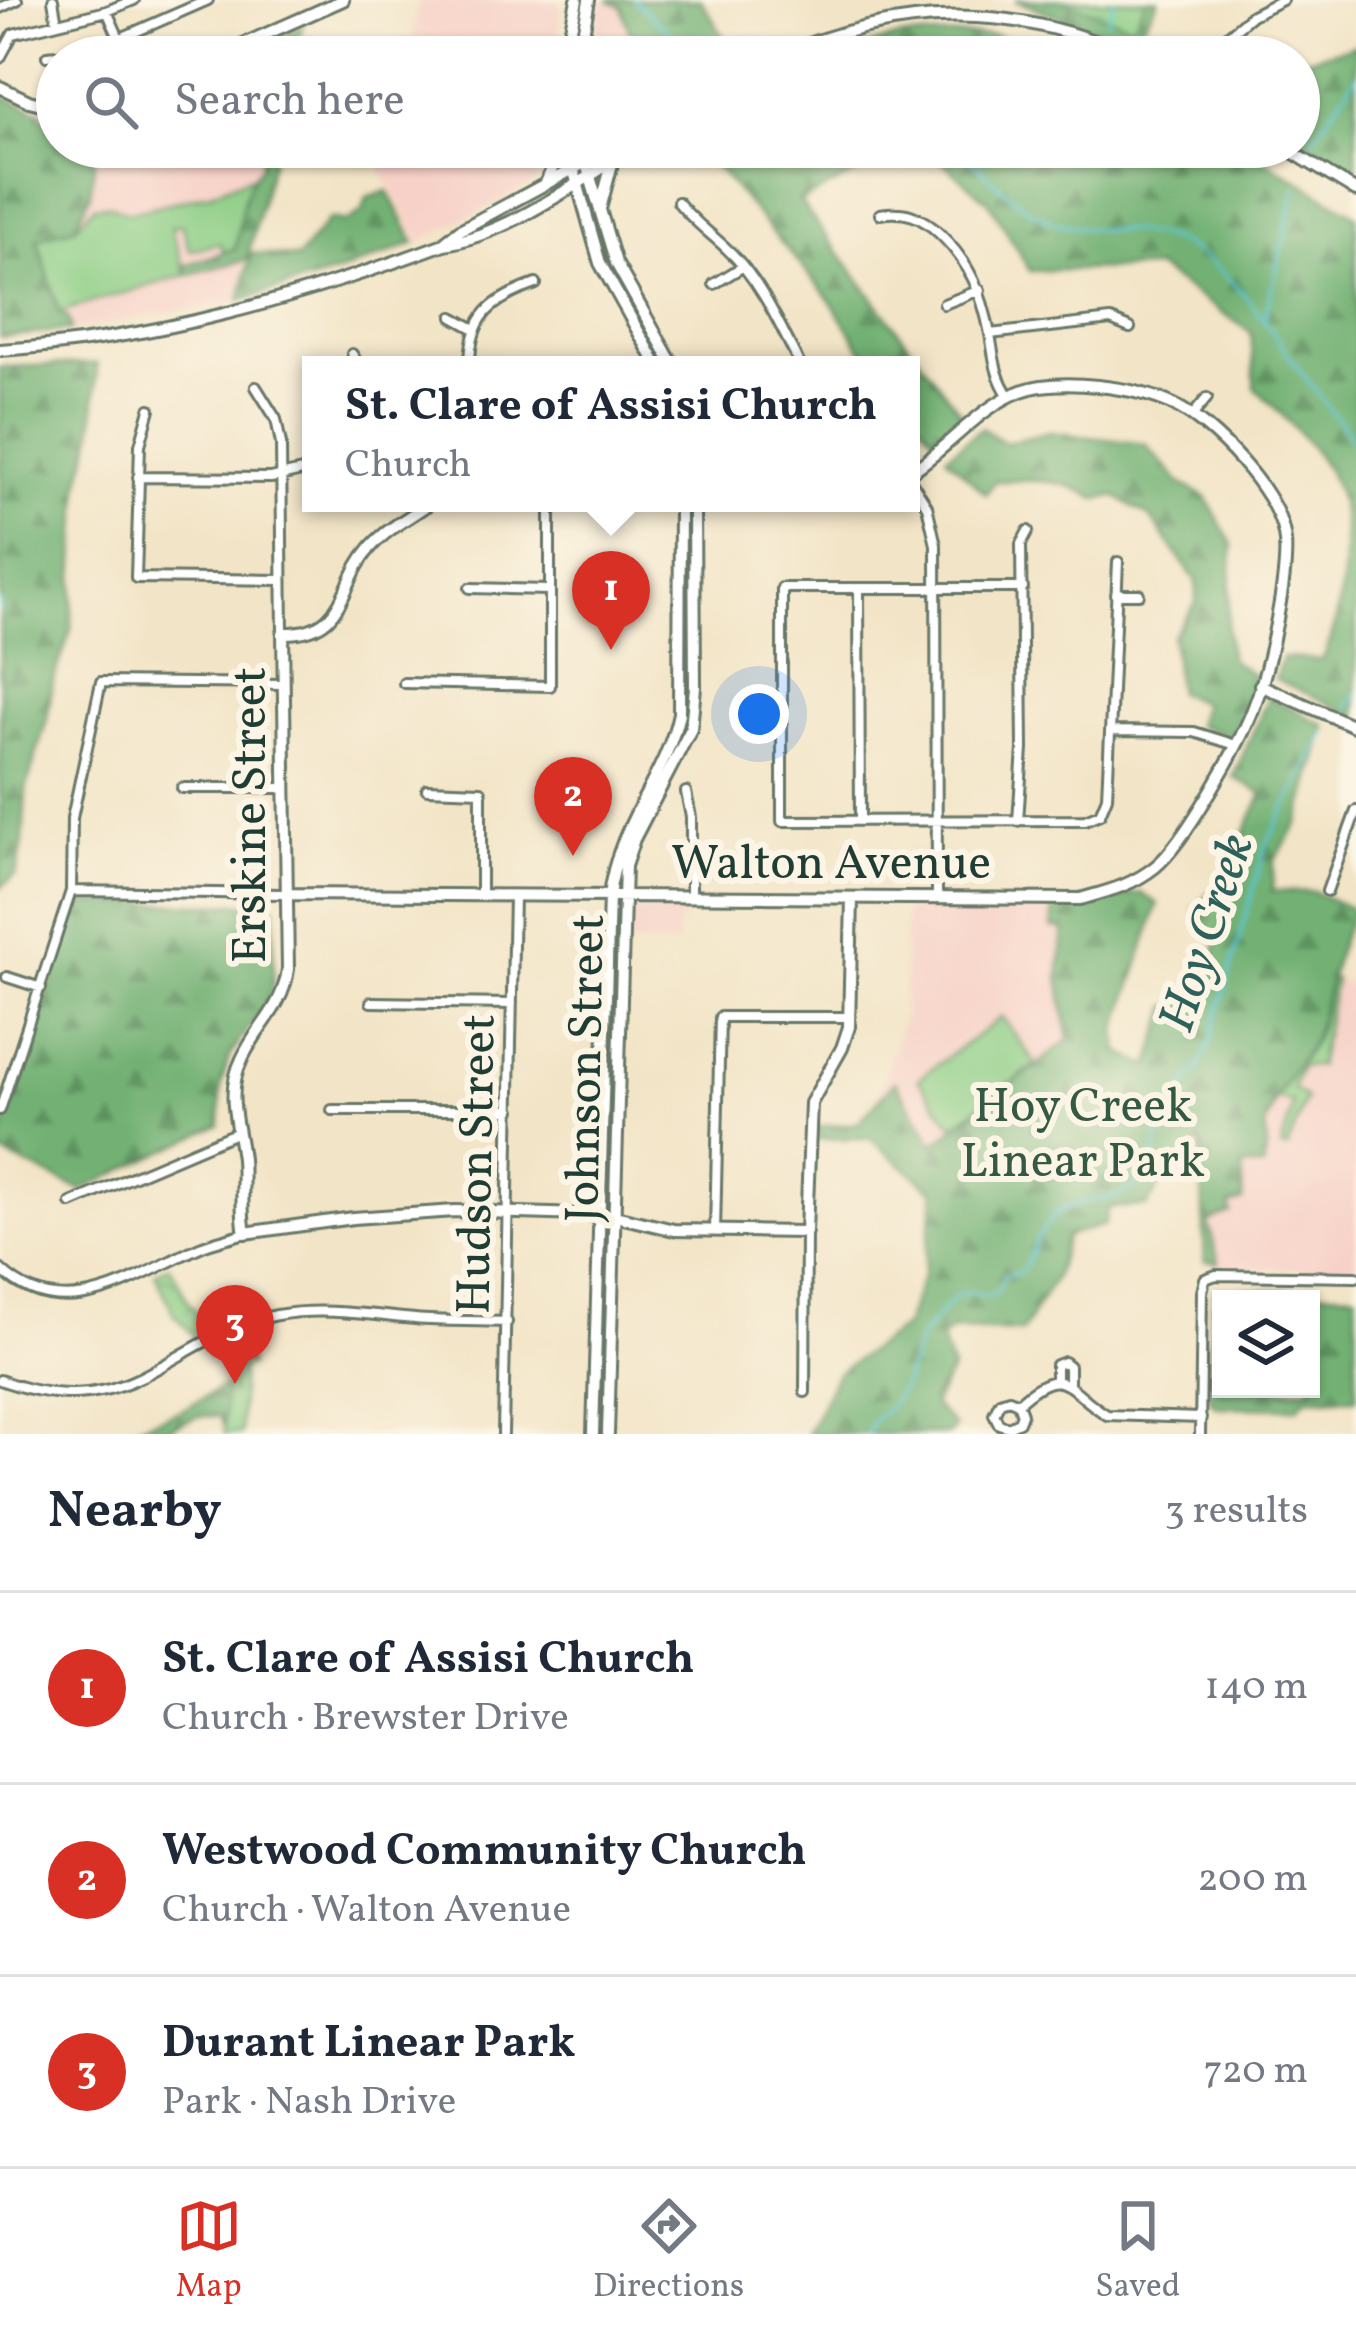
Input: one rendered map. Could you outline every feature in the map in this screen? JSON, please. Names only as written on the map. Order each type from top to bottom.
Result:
[{"type":"main road","points":[[262,36],[343,0]]},
{"type":"main road","points":[[569,36],[577,0]]},
{"type":"main road","points":[[583,36],[589,0]]},
{"type":"main road","points":[[834,36],[864,25],[955,15],[1058,28],[1078,36]]},
{"type":"main road","points":[[0,87],[36,103]]},
{"type":"main road","points":[[545,185],[554,168]]},
{"type":"main road","points":[[571,168],[606,276],[653,356]]},
{"type":"main road","points":[[2,350],[150,332],[261,307],[464,241],[550,198],[590,168]]},
{"type":"main road","points":[[599,212],[610,168]]},
{"type":"main road","points":[[1318,168],[1356,191]]},
{"type":"main road","points":[[586,170],[622,276],[669,356]]},
{"type":"main road","points":[[444,244],[460,230],[545,185],[574,177]]},
{"type":"main road","points":[[550,198],[581,208]]},
{"type":"main road","points":[[920,470],[1009,396],[1042,385],[1154,397],[1192,416]]},
{"type":"main road","name":"Walton Avenue","points":[[285,894],[1080,899],[1120,890],[1160,864],[1236,745],[1260,685],[1285,568],[1284,531],[1275,506],[1260,482],[1192,416]]},
{"type":"main road","points":[[283,633],[310,630],[326,621],[342,602],[360,560],[373,544],[417,512]]},
{"type":"main road","name":"Johnson Street","points":[[608,1434],[615,1216],[613,868],[625,830],[672,739],[679,713],[680,512]]},
{"type":"main road","name":"Johnson Street","points":[[593,1434],[616,896],[634,839],[691,729],[694,512]]},
{"type":"main road","name":"Erskine Street","points":[[245,1233],[232,1107],[237,1070],[273,1015],[286,983],[283,633]]},
{"type":"main road","points":[[1260,685],[1356,727]]},
{"type":"main road","points":[[245,1233],[409,1213],[601,1215],[663,1229],[806,1232],[811,1103],[842,1048],[849,1017],[852,898]]},
{"type":"street","points":[[0,8],[16,0]]},
{"type":"street","points":[[53,0],[57,23]]},
{"type":"street","points":[[0,58],[13,34],[134,0]]},
{"type":"street","points":[[125,36],[208,0]]},
{"type":"street","points":[[1227,36],[1246,19],[1282,0]]},
{"type":"street","points":[[107,11],[118,36]]},
{"type":"street","points":[[678,202],[742,267],[792,356]]},
{"type":"street","points":[[880,214],[914,214],[966,261],[980,290],[995,372],[1009,396]]},
{"type":"street","points":[[714,284],[742,267]]},
{"type":"street","points":[[471,356],[473,328],[507,294],[536,284]]},
{"type":"street","points":[[944,304],[980,290]]},
{"type":"street","points":[[453,317],[473,328]]},
{"type":"street","points":[[990,334],[1111,320],[1130,328]]},
{"type":"street","name":"Erskine Street","points":[[256,387],[276,419],[283,633]]},
{"type":"street","points":[[1192,416],[1207,398]]},
{"type":"street","points":[[150,409],[140,445],[136,578],[281,580]]},
{"type":"street","points":[[139,477],[281,476],[302,471]]},
{"type":"street","points":[[920,495],[934,524],[937,588],[938,898]]},
{"type":"street","points":[[404,683],[550,686],[550,512]]},
{"type":"street","points":[[1018,821],[1023,749],[1021,544],[1028,531]]},
{"type":"street","points":[[1023,588],[782,588],[782,821],[1085,820],[1100,814],[1107,797],[1118,562]]},
{"type":"street","points":[[470,588],[549,590]]},
{"type":"street","points":[[859,588],[860,820]]},
{"type":"street","points":[[1116,594],[1139,594]]},
{"type":"street","points":[[0,1110],[71,891],[72,818],[100,682],[283,684]]},
{"type":"street","points":[[1111,731],[1194,732],[1236,745]]},
{"type":"street","points":[[182,788],[282,788]]},
{"type":"street","points":[[428,789],[481,791],[481,896]]},
{"type":"street","points":[[686,792],[691,817],[691,897]]},
{"type":"street","points":[[1327,891],[1356,811]]},
{"type":"street","name":"Walton Avenue","points":[[71,891],[285,894]]},
{"type":"street","name":"Hudson Street","points":[[503,1434],[514,896]]},
{"type":"street","points":[[7,977],[41,988]]},
{"type":"street","points":[[370,1002],[512,1004]]},
{"type":"street","points":[[715,1231],[720,1017],[849,1017]]},
{"type":"street","points":[[332,1110],[511,1109]]},
{"type":"street","points":[[71,1203],[238,1132]]},
{"type":"street","points":[[805,1392],[806,1232]]},
{"type":"street","points":[[0,1269],[34,1292],[76,1299],[106,1291],[204,1245],[245,1233]]},
{"type":"street","points":[[1200,1434],[1205,1279],[1216,1275],[1356,1277]]},
{"type":"street","points":[[0,1380],[63,1394],[120,1388],[238,1327],[296,1313],[365,1312],[507,1322]]},
{"type":"street","points":[[1056,1382],[1056,1365],[1065,1362],[1070,1367],[1069,1383]]},
{"type":"street","points":[[1018,1403],[1041,1384],[1069,1383],[1108,1416],[1201,1418]]},
{"type":"shaded area","points":[[420,0],[555,0],[562,8],[557,36],[412,36]]},
{"type":"shaded area","points":[[601,0],[622,7],[629,31],[642,36],[593,36]]},
{"type":"shaded area","points":[[0,95],[36,110],[36,168],[270,168],[237,300],[65,331],[0,337]]},
{"type":"shaded area","points":[[380,168],[545,168],[535,183],[419,242]]},
{"type":"shaded area","points":[[635,909],[683,909],[677,944],[628,943],[628,916]]},
{"type":"shaded area","points":[[905,910],[1075,911],[1073,1159],[954,1158],[873,1113],[904,1016]]},
{"type":"shaded area","points":[[1330,980],[1356,988],[1356,1270],[1220,1267],[1208,1222],[1324,1009]]},
{"type":"green space","points":[[608,0],[701,0],[723,36],[642,36],[629,31],[622,7]]},
{"type":"green space","points":[[1016,0],[1158,0],[1138,36],[1111,36]]},
{"type":"green space","points":[[1061,0],[1146,0],[1133,26]]},
{"type":"green space","points":[[303,25],[301,36],[280,36]]},
{"type":"green space","points":[[1356,45],[1356,173],[1320,151],[1320,55]]},
{"type":"green space","points":[[0,95],[36,110],[36,168],[94,168],[90,195],[75,226],[37,239],[59,312],[68,317],[71,330],[0,337]]},
{"type":"green space","points":[[260,168],[270,168],[247,260],[186,275],[185,265],[235,249],[254,175]]},
{"type":"green space","points":[[717,168],[867,168],[800,202],[917,356],[866,356],[828,297]]},
{"type":"green space","points":[[950,168],[1278,168],[1356,215],[1356,716],[1275,679],[1282,658],[1322,660],[1340,600],[1344,528],[1336,488],[1322,462],[1255,388],[1251,332],[1156,268],[1030,271],[989,202]]},
{"type":"green space","points":[[252,176],[235,249],[224,252],[220,243],[190,251],[182,225],[171,227],[186,275],[59,312],[37,238],[76,227],[94,206],[110,205],[127,213],[209,194]]},
{"type":"green space","points":[[388,191],[415,243],[337,273],[240,300],[251,253],[298,258],[329,219],[346,222],[363,211],[367,198]]},
{"type":"green space","points":[[920,359],[964,417],[939,443],[920,422]]},
{"type":"green space","points":[[97,364],[93,434],[80,485],[71,631],[53,681],[26,789],[16,875],[0,888],[0,367]]},
{"type":"green space","points":[[981,428],[1006,443],[1050,432],[1145,444],[1180,483],[1206,497],[1233,545],[1227,630],[1230,659],[1255,676],[1233,737],[1196,725],[1203,703],[1177,692],[1172,636],[1196,604],[1196,581],[1150,517],[1115,496],[1096,499],[1047,482],[995,481],[986,494],[946,456]]},
{"type":"green space","name":"Hoy Creek Linear Park","points":[[1269,696],[1326,726],[1299,822],[1274,861],[1272,891],[1314,892],[1354,910],[1314,1039],[1273,1101],[1265,1125],[1263,1167],[1242,1167],[1243,1201],[1229,1205],[1231,1213],[1208,1222],[1219,1263],[1205,1261],[1200,1140],[1166,1176],[1147,1206],[1108,1208],[1105,1225],[1066,1236],[1055,1277],[1022,1332],[951,1330],[941,1339],[952,1369],[933,1405],[955,1427],[949,1434],[807,1434],[837,1373],[904,1327],[923,1275],[935,1192],[869,1138],[815,1139],[815,1127],[858,1123],[895,1081],[934,1144],[1069,1040],[1059,978],[1064,929],[1052,928],[1054,905],[1141,893],[1158,904],[1117,1031],[1120,1052],[1149,1067],[1169,1006],[1197,1004],[1213,964],[1213,933],[1194,910],[1223,878],[1263,794],[1233,777]]},
{"type":"green space","points":[[77,903],[271,904],[275,908],[273,985],[229,1057],[221,1084],[220,1125],[81,1190],[0,1153],[0,1139]]},
{"type":"green space","points":[[1335,979],[1318,1066],[1301,1066],[1293,1089],[1306,1098],[1287,1149],[1281,1148],[1293,1103],[1277,1098],[1315,1038],[1330,980]]},
{"type":"green space","points":[[1002,1017],[1036,1064],[953,1126],[918,1079]]},
{"type":"green space","points":[[170,1266],[188,1302],[213,1333],[199,1341],[174,1314],[155,1273]]},
{"type":"green space","points":[[1320,1292],[1356,1293],[1356,1398],[1320,1398]]},
{"type":"green space","points":[[236,1332],[250,1365],[241,1367],[241,1434],[224,1434],[225,1386],[233,1373],[216,1343]]},
{"type":"green space","points":[[1212,1336],[1212,1398],[1307,1398],[1297,1408],[1216,1407],[1210,1400]]},
{"type":"green space","points":[[231,1382],[226,1434],[220,1416],[199,1416],[154,1434],[117,1434],[182,1410]]},
{"type":"waterway","points":[[634,0],[673,36]]},
{"type":"waterway","points":[[1108,22],[1114,0]]},
{"type":"waterway","points":[[1320,128],[1356,76]]},
{"type":"waterway","points":[[979,168],[1049,220],[1150,234],[1202,256],[1247,298],[1356,446]]},
{"type":"waterway","points":[[1265,317],[1296,187]]},
{"type":"waterway","points":[[0,601],[0,610]]},
{"type":"waterway","name":"Hoy Creek","points":[[1348,707],[1356,693]]},
{"type":"waterway","name":"Hoy Creek","points":[[867,1434],[903,1386],[920,1337],[954,1298],[967,1293],[990,1296],[1004,1276],[1023,1271],[1038,1237],[1057,1212],[1111,1198],[1142,1183],[1152,1166],[1165,1112],[1208,1049],[1266,845],[1326,732]]},
{"type":"place","name":"St. Clare of Assisi Church","points":[[611,650]]},
{"type":"place","name":"Westwood Community Church","points":[[573,856]]},
{"type":"place","name":"Durant Linear Park","points":[[235,1384]]}]
